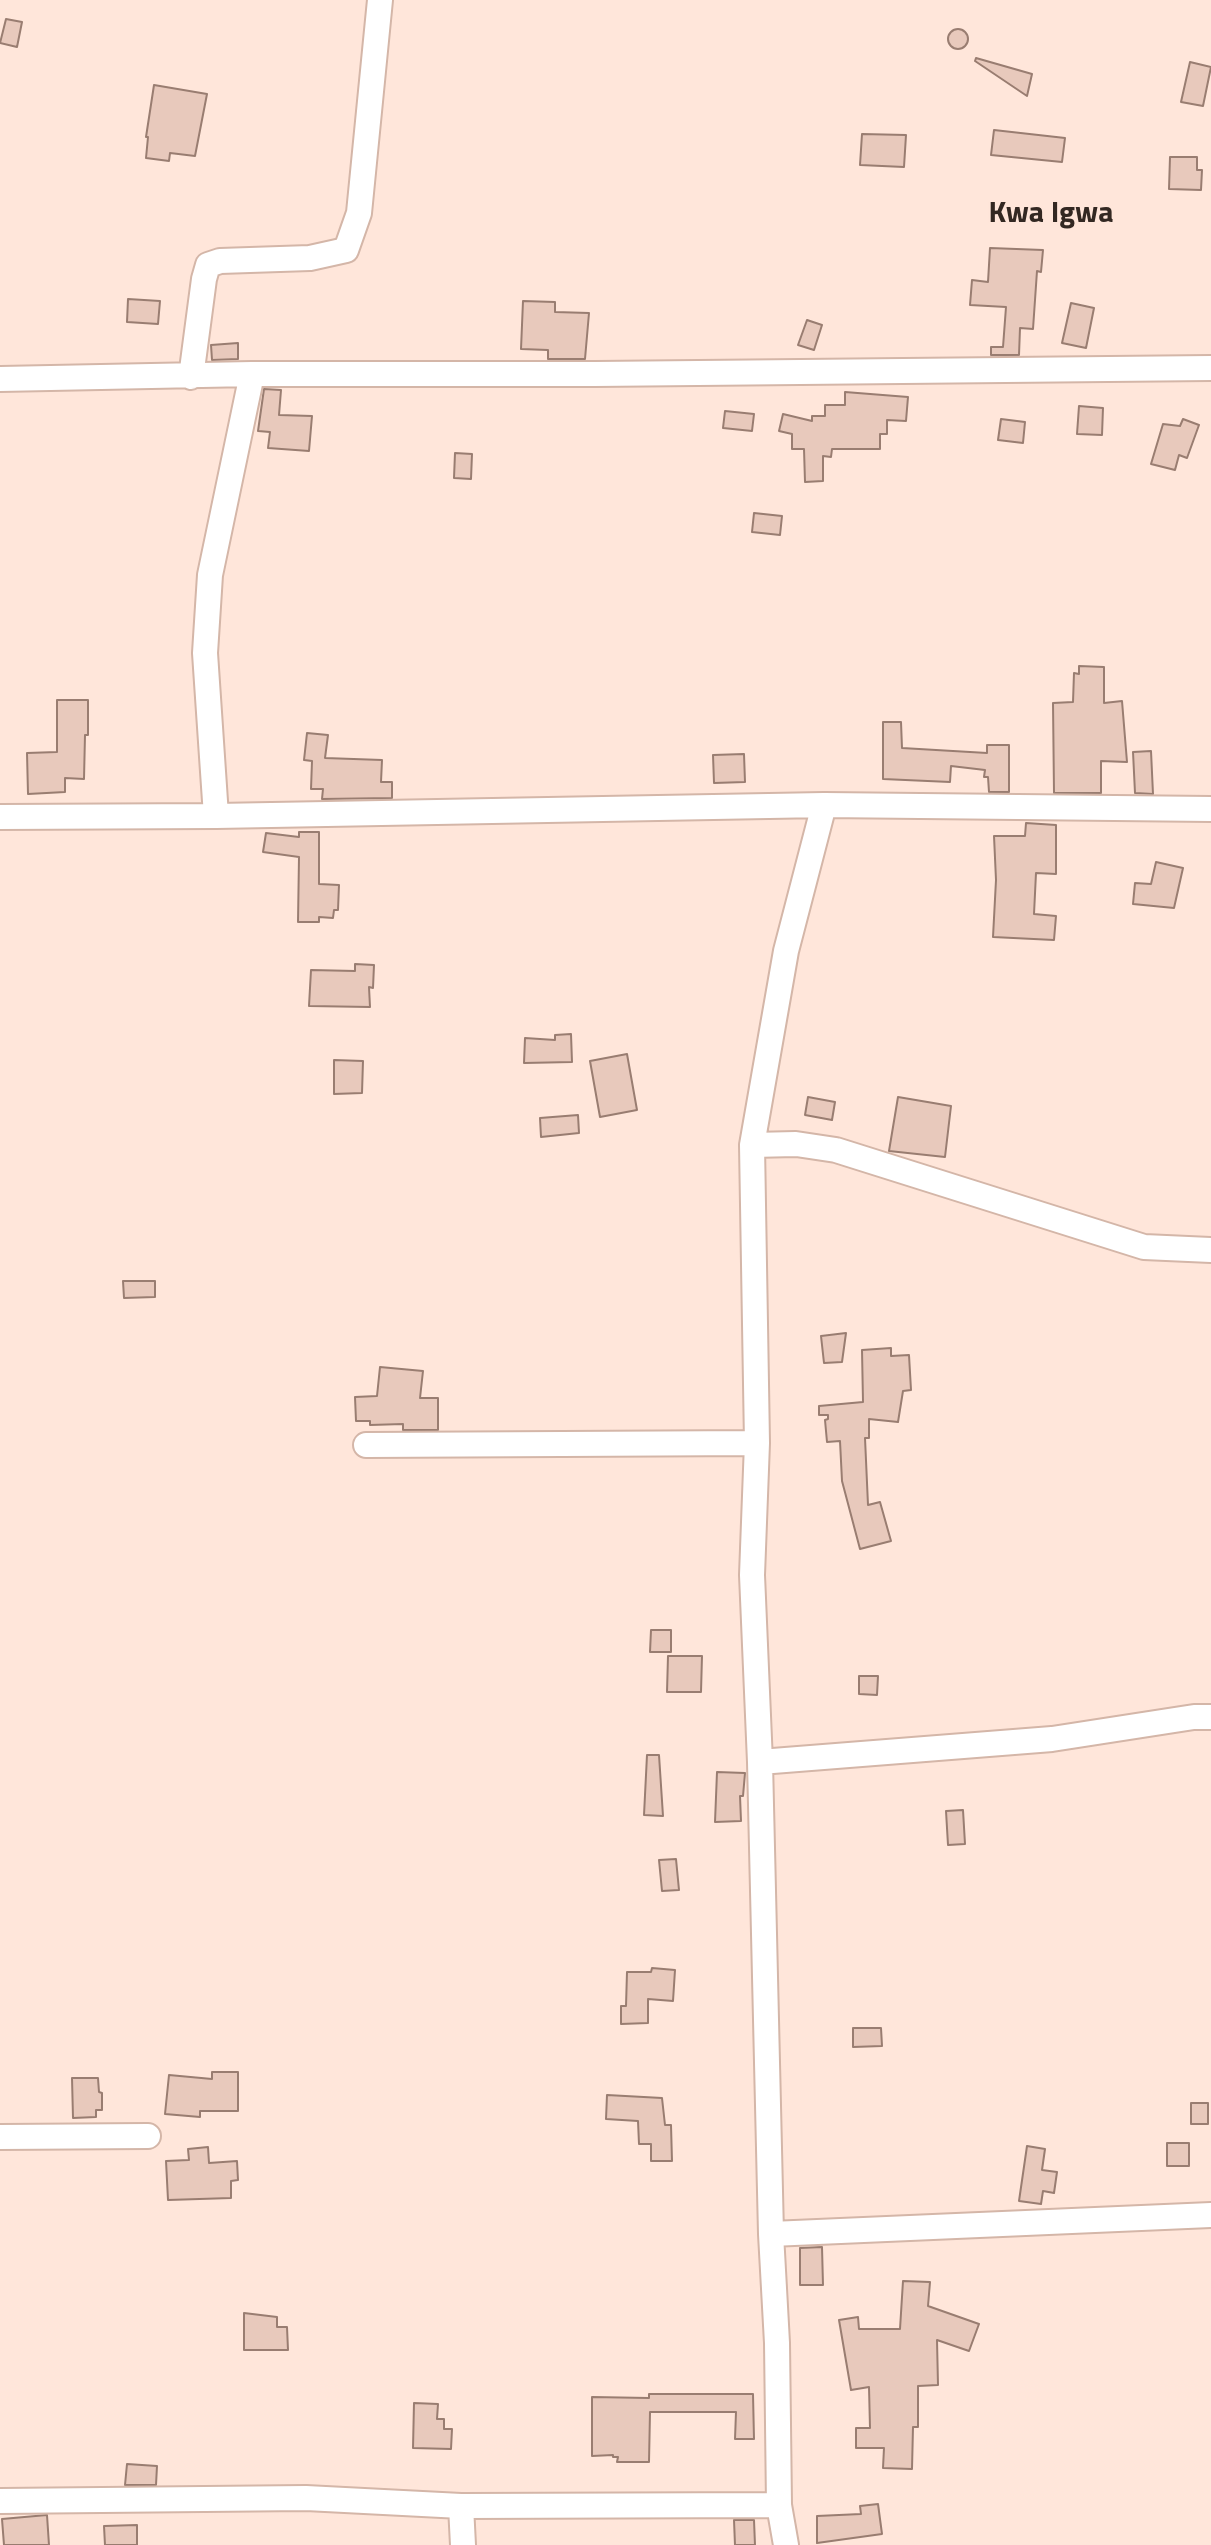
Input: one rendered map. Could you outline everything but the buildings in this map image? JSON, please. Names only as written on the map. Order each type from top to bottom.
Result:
[{"type":"street","points":[[191,377],[208,265],[220,261],[310,258],[346,250],[359,213],[380,0]]},
{"type":"street","points":[[0,380],[252,374],[608,374],[1211,368]]},
{"type":"street","points":[[216,817],[205,653],[210,575],[252,374]]},
{"type":"street","points":[[791,2543],[779,2505],[777,2343],[771,2234],[760,1762],[752,1575],[757,1443],[752,1145],[786,951],[824,805]]},
{"type":"street","points":[[0,817],[216,817],[824,805],[1211,809]]},
{"type":"street","points":[[752,1145],[796,1144],[836,1150],[1144,1247],[1211,1250]]},
{"type":"street","points":[[366,1445],[757,1443]]},
{"type":"street","points":[[760,1762],[1052,1740],[1194,1717],[1211,1717]]},
{"type":"street","points":[[0,2137],[148,2136]]},
{"type":"street","points":[[771,2234],[1211,2215]]},
{"type":"street","points":[[0,2501],[306,2498],[461,2506],[779,2505]]},
{"type":"street","points":[[461,2506],[463,2545]]},
{"type":"district","name":"Kwa Igwa","points":[[1051,215]]}]
